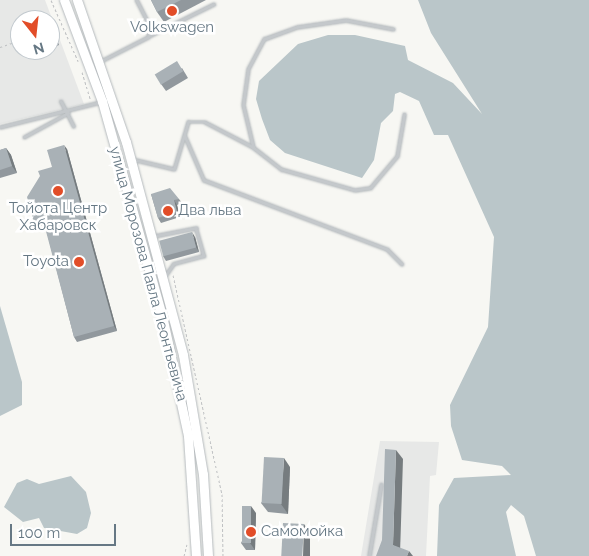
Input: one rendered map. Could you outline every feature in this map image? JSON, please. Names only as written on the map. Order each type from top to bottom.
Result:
[{"type":"main road","name":"улица Морозова Павла Леонтьевича","points":[[64,0],[102,102],[182,403],[196,556]]},
{"type":"main road","name":"улица Морозова Павла Леонтьевича","points":[[77,0],[100,61],[131,159],[164,280],[197,425],[208,556]]},
{"type":"lane","points":[[136,0],[150,27],[148,37]]},
{"type":"lane","points":[[100,61],[214,4]]},
{"type":"lane","points":[[253,147],[243,105],[248,69],[264,39],[297,27],[346,20],[393,29]]},
{"type":"lane","points":[[61,101],[69,112],[74,126]]},
{"type":"lane","points":[[0,127],[69,112],[102,102]]},
{"type":"lane","points":[[24,137],[69,112]]},
{"type":"lane","points":[[131,159],[174,169],[188,122],[205,122],[253,147],[281,169],[355,190],[370,188],[397,156],[404,115]]},
{"type":"lane","points":[[184,135],[204,180],[387,249],[402,264]]},
{"type":"lane","points":[[151,234],[157,238],[196,228],[204,256],[171,267],[164,280]]},
{"type":"lane","points":[[369,556],[381,486]]},
{"type":"path","points":[[51,0],[61,28],[79,63],[92,106]]},
{"type":"path","points":[[171,267],[201,387],[222,494],[223,556]]},
{"type":"path","points":[[184,556],[189,536]]},
{"type":"shaded area","points":[[0,0],[45,0],[49,10],[10,10],[10,60],[60,60],[60,40],[84,104],[0,124]]},
{"type":"shaded area","points":[[418,0],[589,0],[589,556],[536,556],[524,516],[511,505],[506,512],[516,556],[437,556],[439,505],[454,478],[511,475],[502,466],[462,460],[451,426],[450,405],[488,327],[494,237],[448,135],[434,135],[419,101],[400,92],[395,94],[393,111],[381,123],[374,160],[362,178],[285,153],[270,140],[262,119],[256,99],[259,81],[298,44],[328,35],[355,35],[405,46],[408,60],[453,83],[482,114],[431,33]]},
{"type":"shaded area","points":[[0,306],[22,382],[22,405],[0,416]]},
{"type":"shaded area","points":[[380,441],[439,442],[436,475],[430,476],[426,556],[361,556]]},
{"type":"shaded area","points":[[71,476],[86,492],[91,513],[87,528],[77,534],[44,528],[39,518],[23,522],[4,507],[17,483],[27,479],[39,484]]},
{"type":"building","points":[[151,0],[181,0],[157,12]]},
{"type":"building","points":[[177,61],[183,71],[161,85],[155,74]]},
{"type":"building","points":[[64,145],[114,326],[74,337],[43,220],[34,223],[27,197],[40,176],[38,171],[52,167],[47,150]]},
{"type":"building","points":[[6,148],[12,166],[0,170],[0,150]]},
{"type":"building","name":"Два льва","points":[[170,188],[179,199],[174,200],[177,212],[158,218],[151,194]]},
{"type":"building","points":[[192,232],[196,247],[163,256],[159,241]]},
{"type":"building","points":[[385,449],[396,450],[393,545],[409,551],[407,556],[376,556],[382,540]]},
{"type":"building","points":[[264,457],[284,458],[282,504],[262,503]]},
{"type":"building","points":[[242,506],[251,506],[251,543],[242,543]]},
{"type":"building","points":[[283,523],[304,524],[302,556],[281,556]]},
{"type":"place","name":"Volkswagen","points":[[172,11]]},
{"type":"place","name":"Тойота Центр Хабаровск","points":[[58,191]]},
{"type":"place","name":"Два льва","points":[[168,211]]},
{"type":"place","name":"Toyota","points":[[79,262]]},
{"type":"place","name":"Самомойка","points":[[251,532]]}]
